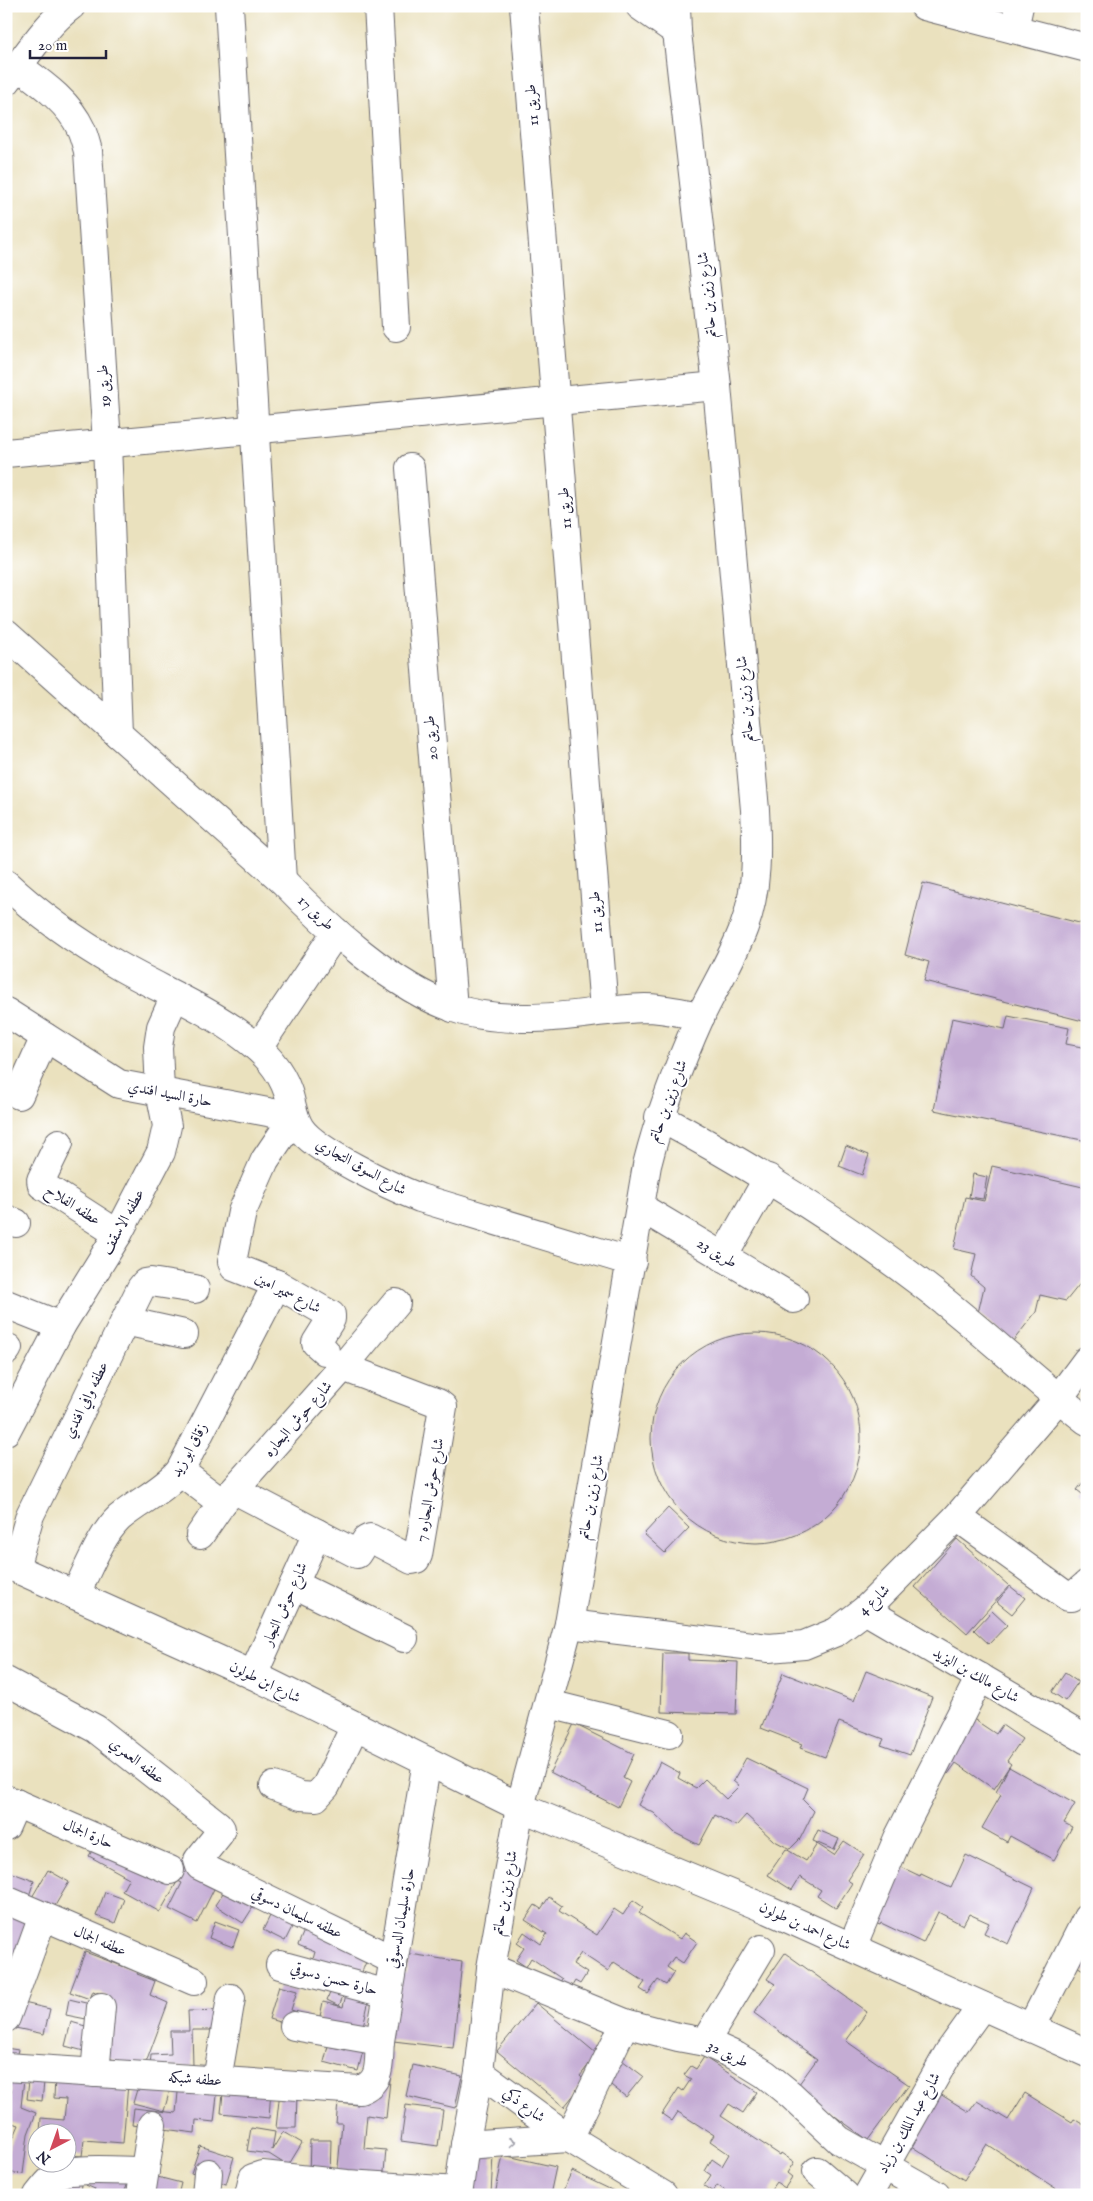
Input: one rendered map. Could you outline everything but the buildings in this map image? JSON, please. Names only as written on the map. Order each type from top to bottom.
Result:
[{"type":"street","points":[[12,74],[62,13],[71,6]]},
{"type":"street","points":[[229,6],[282,880]]},
{"type":"street","points":[[378,6],[396,327]]},
{"type":"street","name":"طريق 11","points":[[524,6],[604,1010]]},
{"type":"street","points":[[640,6],[677,19]]},
{"type":"street","points":[[924,6],[1017,18],[1087,48]]},
{"type":"street","name":"شارع زين بن حاتم","points":[[458,2193],[464,2145],[479,2072],[491,1968],[520,1807],[569,1624],[632,1262],[647,1164],[660,1117],[701,1016],[745,926],[754,886],[757,850],[717,386],[677,19]]},
{"type":"street","name":"طريق 19","points":[[12,74],[53,94],[69,111],[81,128],[88,151],[107,444],[118,734]]},
{"type":"street","points":[[6,453],[717,386]]},
{"type":"street","name":"طريق 20","points":[[410,468],[453,1008]]},
{"type":"street","name":"طريق 17","points":[[6,634],[282,880],[336,932],[410,987],[453,1008],[489,1017],[560,1017],[604,1010],[647,1008],[701,1016]]},
{"type":"street","name":"شارع السوق التجاري","points":[[6,884],[53,924],[86,946],[119,966],[211,1015],[258,1048],[276,1067],[283,1079],[294,1117],[299,1127],[314,1142],[397,1189],[420,1198],[632,1262]]},
{"type":"street","points":[[258,1048],[336,932]]},
{"type":"street","name":"عطفه الاسقف","points":[[6,1431],[61,1326],[118,1234],[160,1152],[167,1126],[160,1091],[158,1047],[161,1027],[175,996]]},
{"type":"street","name":"حارة السيد افندي","points":[[6,1012],[118,1084],[294,1117]]},
{"type":"street","points":[[19,1095],[46,1037]]},
{"type":"street","name":"شارع سمير امين","points":[[294,1117],[265,1160],[242,1212],[232,1266],[277,1284],[330,1315],[331,1320],[316,1343],[334,1359]]},
{"type":"street","points":[[660,1117],[768,1178],[845,1228],[919,1281],[990,1338],[1058,1399],[1087,1421]]},
{"type":"street","name":"عطفه الفلاح","points":[[59,1143],[41,1180],[42,1185],[118,1234]]},
{"type":"street","points":[[723,1257],[768,1178]]},
{"type":"street","name":"طريق 23","points":[[640,1207],[794,1299]]},
{"type":"street","name":"عطفه وافي افندي","points":[[11,1566],[30,1515],[145,1283],[151,1282],[195,1289]]},
{"type":"street","name":"زقاق ابو زيد","points":[[76,1595],[106,1535],[119,1519],[168,1485],[180,1471],[277,1284]]},
{"type":"street","name":"شارع حوش البحاره","points":[[200,1535],[334,1359],[396,1303]]},
{"type":"street","points":[[6,1304],[61,1326]]},
{"type":"street","points":[[125,1321],[184,1334]]},
{"type":"street","name":"شارع حوش البحاره 7","points":[[180,1471],[229,1497],[317,1533],[357,1554],[366,1540],[370,1538],[412,1560],[416,1559],[443,1407],[438,1403],[334,1359]]},
{"type":"street","name":"شارع 4","points":[[569,1624],[769,1648],[804,1645],[836,1632],[866,1610],[956,1517],[1058,1399],[1087,1360]]},
{"type":"street","points":[[956,1517],[1068,1597],[1072,1597],[1087,1584]]},
{"type":"street","name":"شارع حوش النجار","points":[[253,1675],[317,1533]]},
{"type":"street","name":"شارع ابن طولون","points":[[11,1566],[253,1675],[520,1807]]},
{"type":"street","points":[[294,1584],[404,1638]]},
{"type":"street","name":"شارع مالك بن اليزيد","points":[[866,1610],[1087,1740]]},
{"type":"street","points":[[852,1947],[898,1838],[980,1677]]},
{"type":"street","name":"عطفه العمري","points":[[6,1681],[96,1729],[218,1825],[220,1829],[219,1834],[198,1860],[200,1866]]},
{"type":"street","points":[[549,1704],[669,1734]]},
{"type":"street","points":[[274,1786],[300,1796],[316,1797],[326,1786],[355,1726]]},
{"type":"street","name":"حارة سليمان الدسوقي","points":[[377,2075],[380,2041],[427,1761]]},
{"type":"street","name":"شارع احمد بن طولون","points":[[520,1807],[769,1910],[1087,2053]]},
{"type":"street","name":"حارة الجمال","points":[[10,1810],[170,1870]]},
{"type":"street","name":"عطفه سليمان دسوقي","points":[[200,1866],[393,1960]]},
{"type":"street","name":"عطفه الجمال","points":[[6,1900],[194,1981]]},
{"type":"street","points":[[6,2018],[43,1916]]},
{"type":"street","points":[[1031,2028],[1087,1918]]},
{"type":"street","points":[[705,2042],[761,1949]]},
{"type":"street","name":"حارة حسن دسوقي","points":[[280,1964],[388,1994]]},
{"type":"street","name":"طريق 32","points":[[491,1968],[625,2022],[678,2038],[705,2042],[736,2056],[765,2074],[791,2095],[839,2140],[887,2165],[936,2195]]},
{"type":"street","points":[[217,2080],[231,1998]]},
{"type":"street","name":"شارع عبد الملك بن زياد","points":[[868,2195],[887,2165],[949,2052],[982,2006]]},
{"type":"street","points":[[95,2073],[101,2007]]},
{"type":"street","points":[[570,2138],[625,2022]]},
{"type":"street","points":[[294,2026],[380,2041]]},
{"type":"street","name":"عطفه شبكه","points":[[6,2067],[360,2090],[374,2082],[377,2075]]},
{"type":"street","name":"شارع ذكي","points":[[479,2072],[570,2138],[663,2195]]},
{"type":"street","points":[[38,2195],[48,2182],[58,2174],[74,2171],[143,2183],[152,2126]]},
{"type":"street","name":"شارع ذكي","points":[[464,2145],[570,2138]]},
{"type":"street","points":[[817,2171],[845,2195]]},
{"type":"street","points":[[249,2195],[253,2178],[262,2174],[346,2189],[458,2193]]}]
